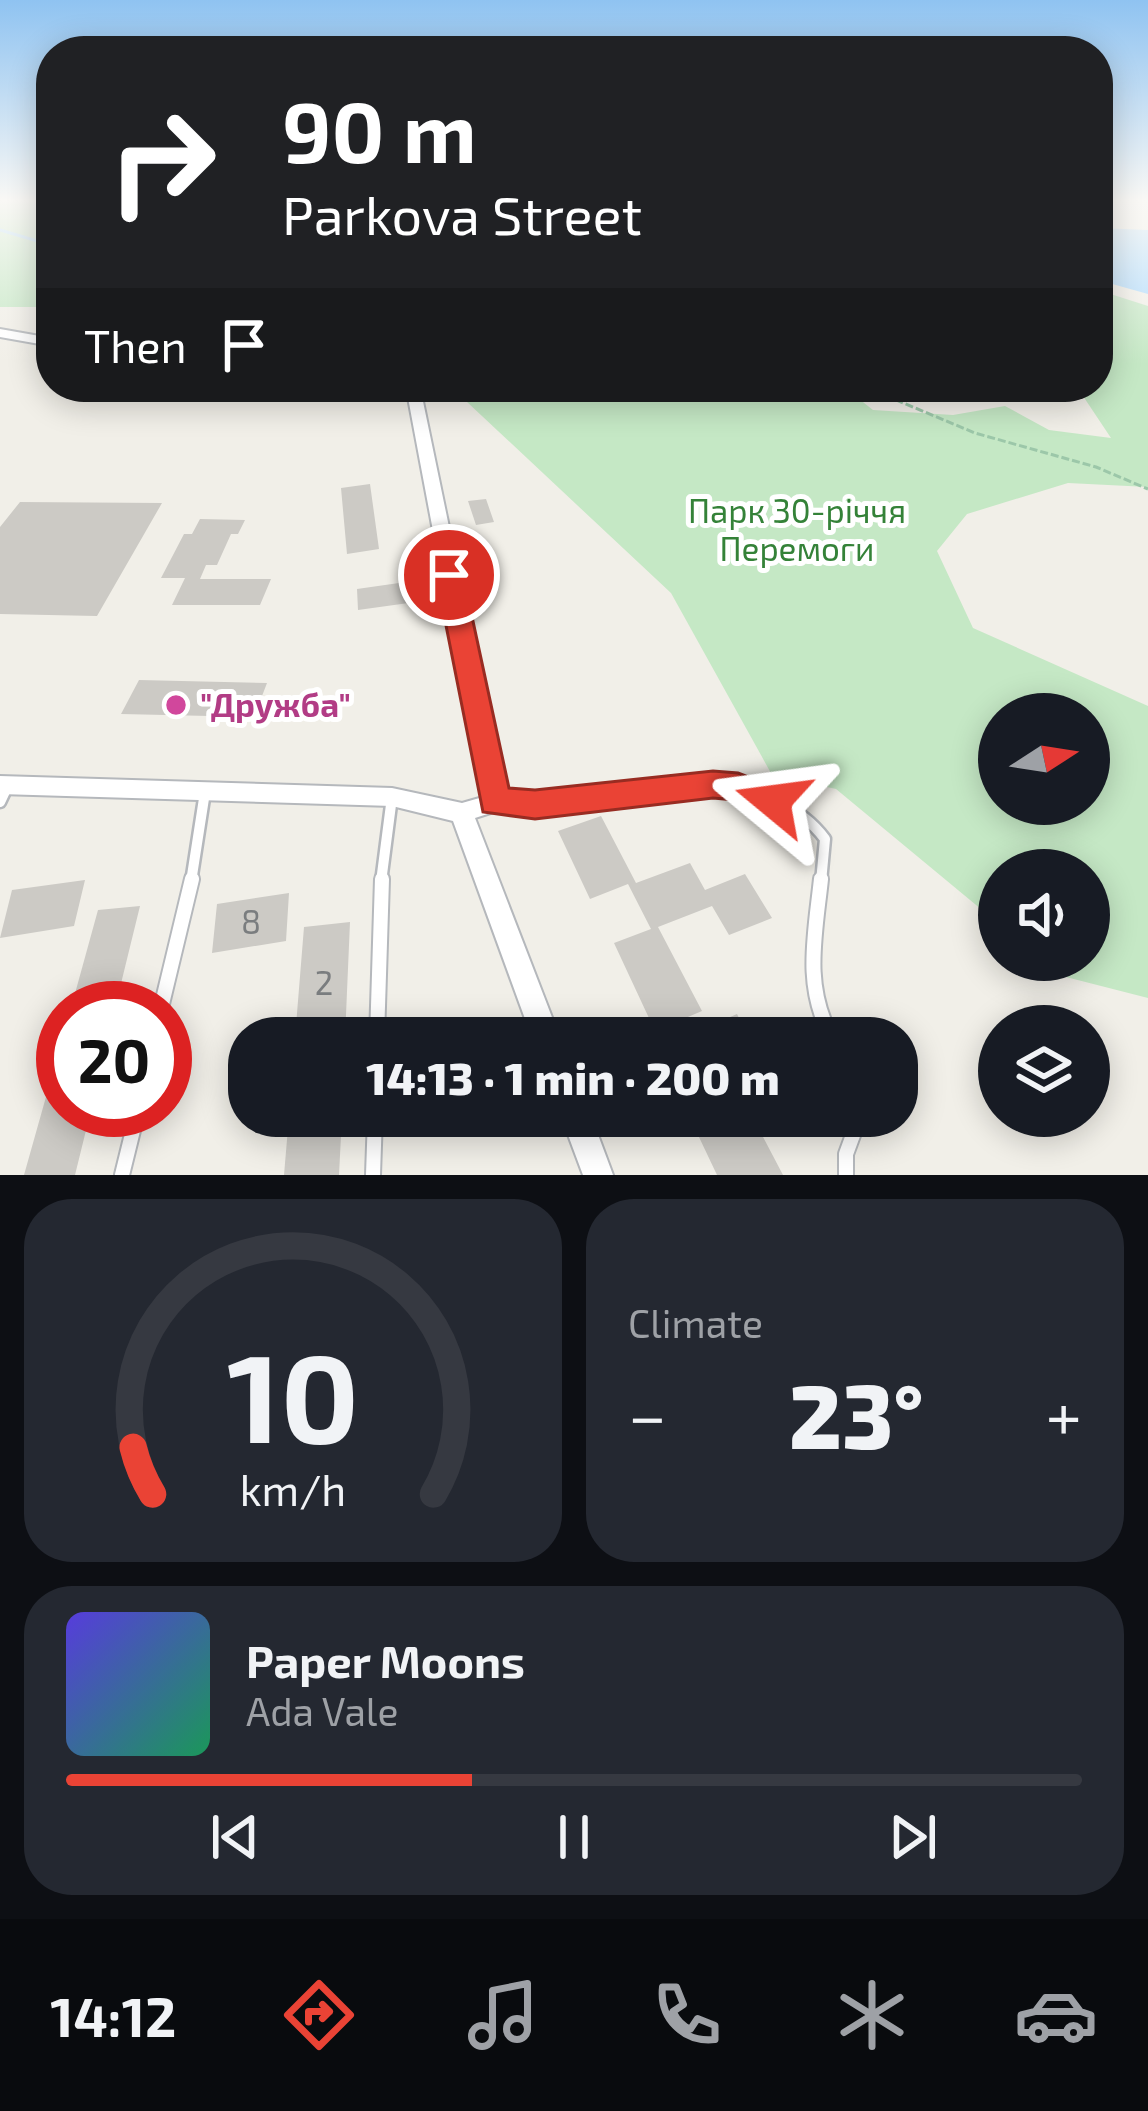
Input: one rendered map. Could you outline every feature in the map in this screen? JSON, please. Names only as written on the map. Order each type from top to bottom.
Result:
[{"type":"street","points":[[0,333],[36,339]]},
{"type":"street","points":[[2,791],[392,797],[462,813],[495,802],[416,402]]},
{"type":"street","points":[[462,813],[538,1017]]},
{"type":"street","points":[[584,1137],[598,1175]]},
{"type":"lane","points":[[495,802],[535,805],[713,784],[738,787],[808,816],[827,849],[812,993],[823,1017]]},
{"type":"lane","points":[[167,981],[198,852],[205,792]]},
{"type":"lane","points":[[378,1017],[382,862],[392,797]]},
{"type":"lane","points":[[122,1175],[131,1137]]},
{"type":"lane","points":[[374,1175],[375,1137]]},
{"type":"lane","points":[[846,1175],[852,1137]]},
{"type":"path","points":[[901,402],[975,433],[1096,467],[1148,489]]},
{"type":"green space","points":[[0,255],[36,255],[36,307],[0,307]]},
{"type":"green space","name":"Парк 30-річчя Перемоги","points":[[1113,295],[1148,306],[1148,487],[1068,483],[967,514],[937,551],[973,628],[1148,706],[1148,998],[1082,981],[1110,981],[1110,849],[978,849],[978,907],[836,789],[772,775],[671,593],[467,402],[863,402],[873,410],[953,415],[1005,406],[1049,430],[1111,438],[1087,402],[1113,402]]},
{"type":"water","points":[[1113,255],[1148,255],[1148,294],[1113,284]]},
{"type":"building","points":[[370,484],[379,549],[347,554],[341,488]]},
{"type":"building","points":[[486,499],[494,522],[476,525],[468,501]]},
{"type":"building","points":[[20,502],[162,503],[97,616],[0,614],[0,527]]},
{"type":"building","points":[[200,519],[245,520],[238,534],[231,534],[217,565],[206,565],[200,579],[271,579],[260,605],[172,605],[185,578],[161,578],[184,534],[192,534]]},
{"type":"building","points":[[420,580],[423,601],[358,610],[357,589]]},
{"type":"building","points":[[139,680],[267,683],[254,717],[121,714]]},
{"type":"building","points":[[601,816],[636,883],[690,863],[705,890],[745,874],[772,918],[729,935],[712,906],[658,927],[702,1011],[688,1017],[648,1017],[614,943],[651,929],[628,884],[590,899],[558,831]]},
{"type":"building","points":[[85,880],[74,926],[0,938],[12,890]]},
{"type":"building","points":[[289,893],[286,941],[212,953],[217,904]]},
{"type":"building","points":[[140,906],[122,981],[78,981],[98,910]]},
{"type":"building","points":[[350,922],[346,1017],[297,1017],[304,927]]},
{"type":"building","points":[[36,1132],[36,1137],[84,1137],[75,1175],[24,1175]]},
{"type":"building","points":[[287,1137],[341,1137],[339,1175],[284,1175]]},
{"type":"building","points":[[699,1137],[763,1137],[783,1175],[717,1175]]},
{"type":"place","name":"\"Дружба\"","points":[[176,705]]},
{"type":"route","points":[[449,575],[495,802],[535,805],[713,784],[738,787],[773,801]]}]
